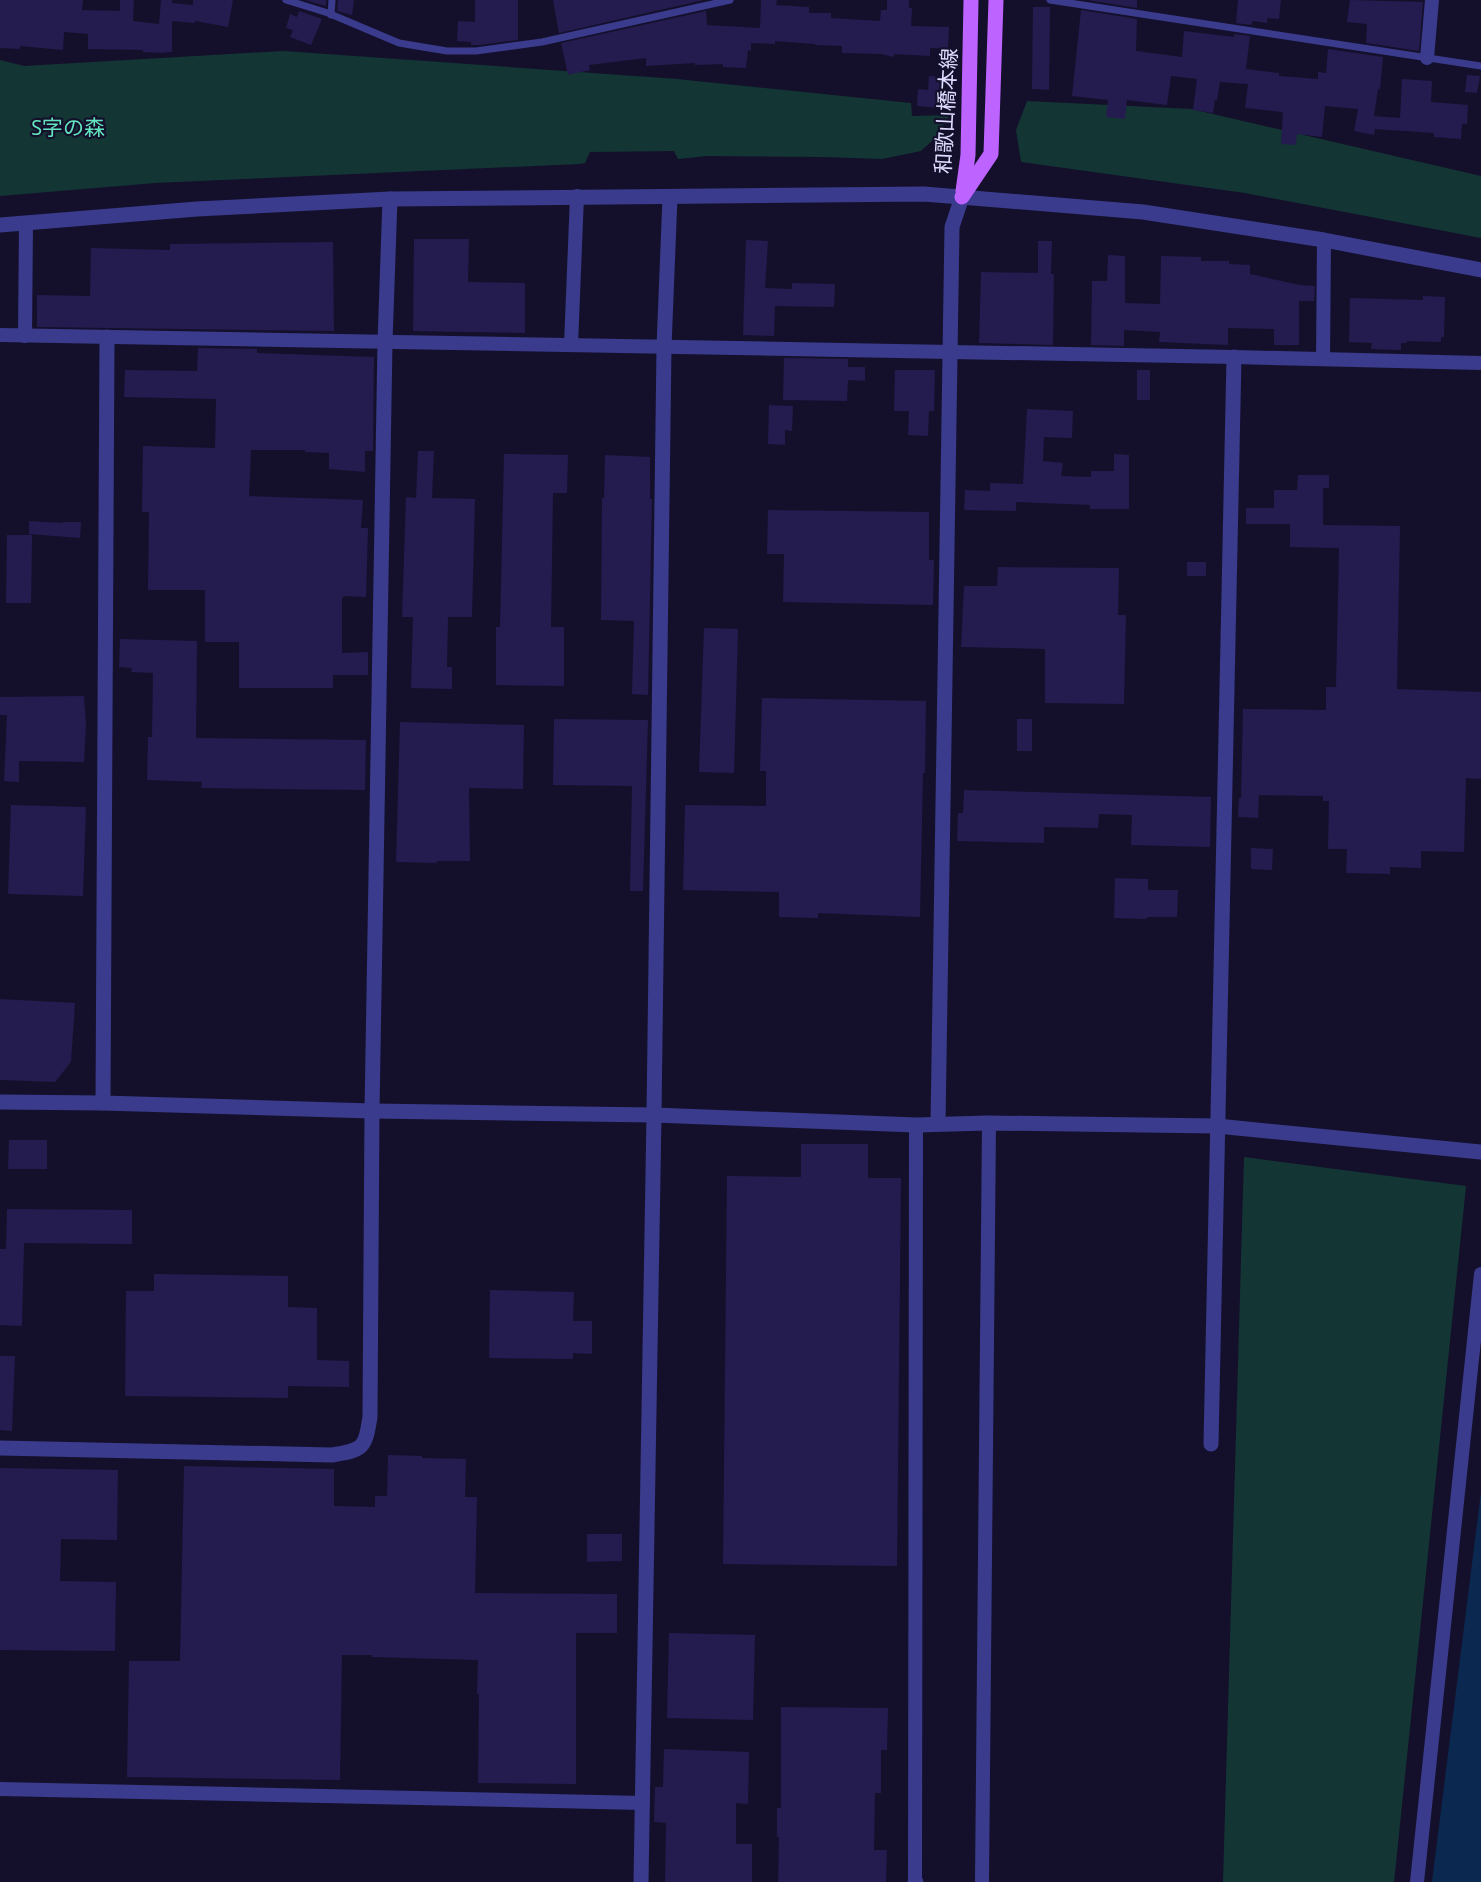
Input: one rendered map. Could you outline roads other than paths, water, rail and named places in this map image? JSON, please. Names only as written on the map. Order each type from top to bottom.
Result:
[{"type":"main road","name":"和歌山橋本線","points":[[962,197],[968,155],[971,0]]},
{"type":"main road","name":"和歌山橋本線","points":[[962,197],[991,154],[996,0]]},
{"type":"street","points":[[1427,58],[1431,0]]},
{"type":"street","points":[[0,225],[197,208],[390,199],[924,194],[1143,212],[1324,240],[1481,270]]},
{"type":"street","points":[[571,345],[577,196]]},
{"type":"street","points":[[641,1882],[664,347],[670,197]]},
{"type":"street","points":[[938,1124],[952,227],[962,197]]},
{"type":"street","points":[[0,1448],[332,1455],[355,1451],[366,1441],[370,1417],[372,1110],[390,199]]},
{"type":"street","points":[[26,223],[26,336]]},
{"type":"street","points":[[1323,359],[1324,240]]},
{"type":"street","points":[[0,335],[1481,363]]},
{"type":"street","points":[[103,1103],[107,337]]},
{"type":"street","points":[[1211,1444],[1234,357]]},
{"type":"street","points":[[0,1102],[654,1115],[916,1125],[989,1123],[1216,1126],[1481,1152]]},
{"type":"street","points":[[982,1882],[989,1123]]},
{"type":"street","points":[[916,1125],[916,1882]]},
{"type":"street","points":[[1417,1882],[1481,1274]]},
{"type":"street","points":[[0,1789],[643,1803]]},
{"type":"lane","points":[[286,0],[331,15],[399,43],[447,51],[476,51],[542,42],[730,0]]},
{"type":"lane","points":[[331,15],[332,0]]},
{"type":"lane","points":[[1050,0],[1481,66]]},
{"type":"water","points":[[1481,1492],[1481,1882],[1432,1882]]},
{"type":"park label","name":"S字の森","points":[[68,127]]}]
